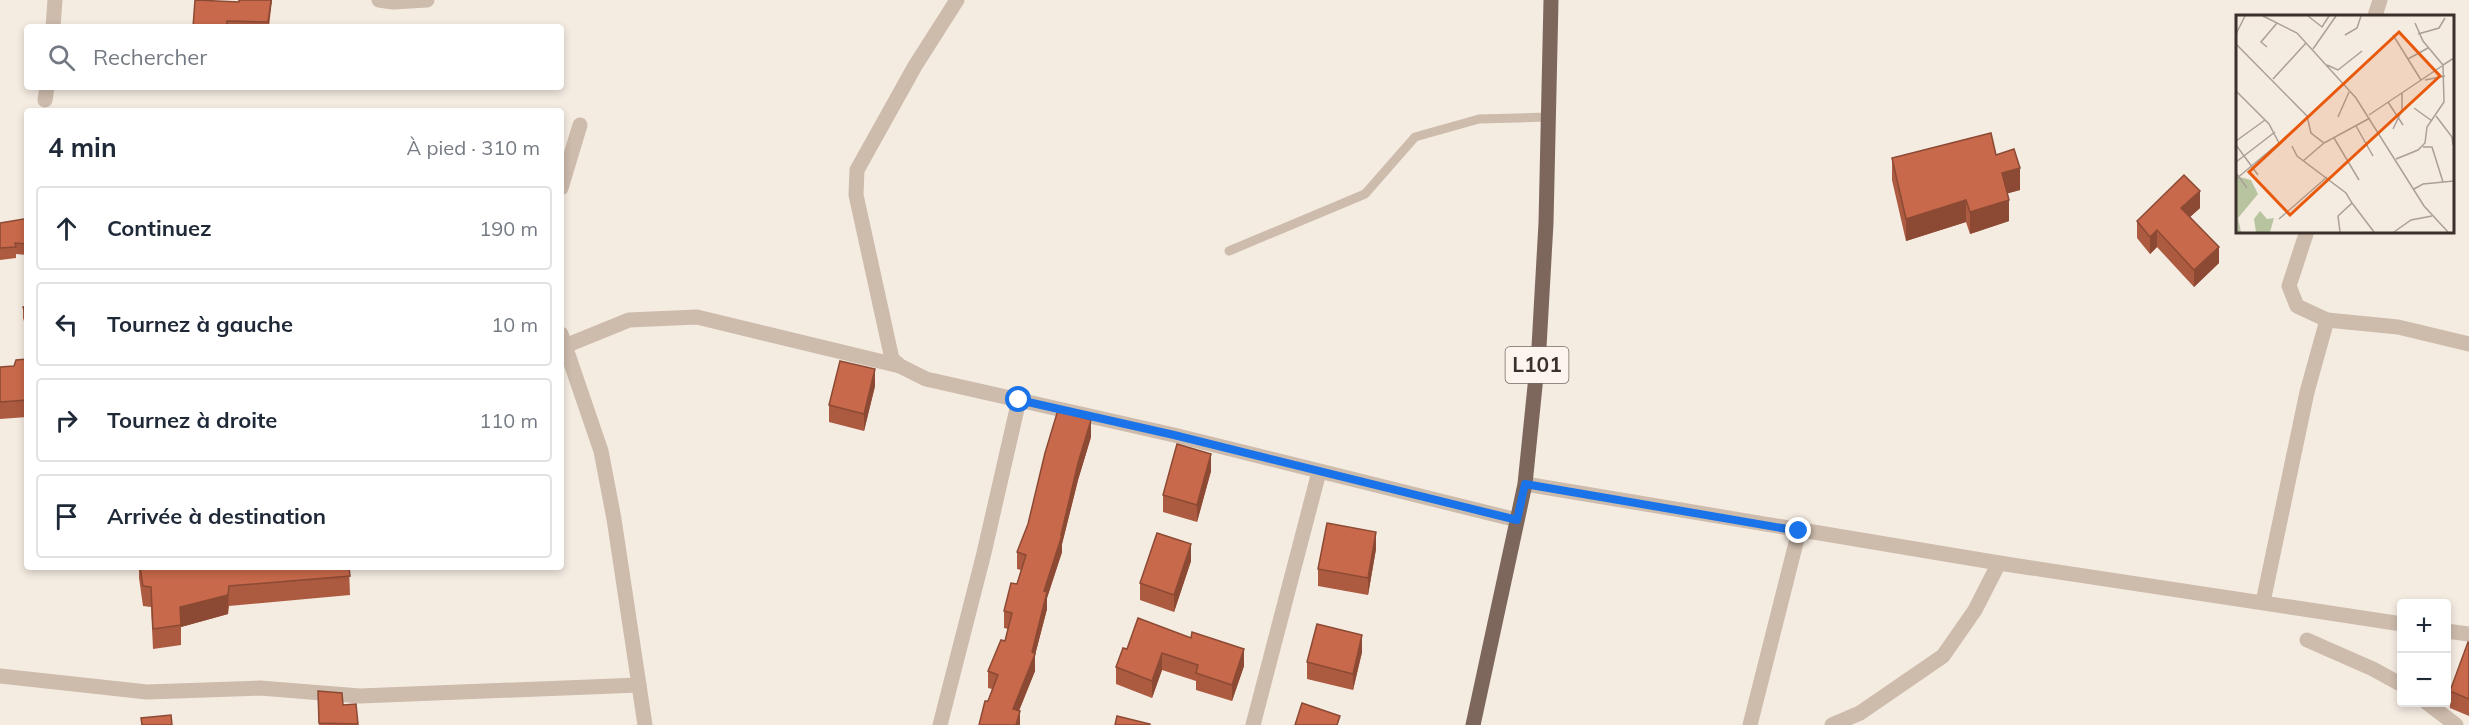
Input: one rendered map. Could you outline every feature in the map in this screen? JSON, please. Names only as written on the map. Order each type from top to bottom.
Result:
[{"type":"main road","name":"L101","points":[[1473,725],[1525,484],[1539,347],[1551,0]]},
{"type":"street","points":[[53,24],[55,0]]},
{"type":"street","points":[[379,0],[393,2],[427,0]]},
{"type":"street","points":[[900,366],[892,358],[883,325],[856,195],[857,170],[915,66],[957,0]]},
{"type":"street","points":[[2375,15],[2380,0]]},
{"type":"street","points":[[564,178],[580,125]]},
{"type":"street","points":[[2307,232],[2289,286],[2297,306],[2327,320],[2398,327],[2469,344]]},
{"type":"street","points":[[564,340],[630,320],[697,317],[900,366],[926,379],[1174,435],[1517,520]]},
{"type":"street","points":[[2263,602],[2307,392],[2327,320]]},
{"type":"street","points":[[564,343],[601,451],[614,519],[645,725]]},
{"type":"street","points":[[940,725],[984,553],[1019,400]]},
{"type":"street","points":[[1253,725],[1319,472]]},
{"type":"street","points":[[1525,484],[1999,564],[2397,623]]},
{"type":"street","points":[[1750,725],[1799,531]]},
{"type":"street","points":[[1832,725],[1860,713],[1943,656],[1975,610],[1999,564]]},
{"type":"street","points":[[2451,632],[2469,634]]},
{"type":"street","points":[[2307,640],[2397,682]]},
{"type":"street","points":[[0,676],[147,692],[260,688],[360,696],[639,685]]},
{"type":"street","points":[[2433,707],[2456,725]]},
{"type":"lane","points":[[1229,251],[1365,194],[1415,137],[1479,119],[1548,117]]},
{"type":"building","points":[[195,0],[239,2],[239,0],[271,0],[268,22],[227,21],[226,24],[193,24]]},
{"type":"building","points":[[1991,133],[1996,155],[2014,149],[2020,168],[2002,173],[2009,200],[1970,212],[1966,200],[1906,219],[1892,158]]},
{"type":"building","points":[[2184,175],[2200,191],[2181,208],[2219,247],[2194,270],[2157,230],[2150,237],[2137,221]]},
{"type":"building","points":[[24,219],[24,244],[15,243],[16,247],[0,248],[0,223]]},
{"type":"building","points":[[24,359],[24,400],[0,402],[0,367],[14,366],[16,360]]},
{"type":"building","points":[[840,361],[875,369],[864,414],[829,405]]},
{"type":"building","points":[[1058,410],[1091,420],[1078,463],[1062,535],[1044,591],[1047,592],[1032,652],[1035,654],[1013,709],[1020,711],[1016,725],[979,725],[985,701],[988,701],[998,675],[988,671],[1001,640],[1005,641],[1012,613],[1004,611],[1011,583],[1017,584],[1026,555],[1017,552],[1028,524]]},
{"type":"building","points":[[1177,444],[1211,454],[1197,505],[1163,495]]},
{"type":"building","points":[[1327,523],[1376,532],[1368,578],[1318,569]]},
{"type":"building","points":[[1157,533],[1191,544],[1174,595],[1140,583]]},
{"type":"building","points":[[140,570],[349,570],[350,576],[229,586],[228,595],[180,607],[181,625],[153,629],[151,587],[143,586]]},
{"type":"building","points":[[1138,618],[1191,638],[1192,632],[1244,649],[1232,685],[1196,673],[1198,665],[1162,653],[1152,681],[1116,667],[1123,648],[1127,649]]},
{"type":"building","points":[[1317,624],[1362,635],[1353,674],[1307,662]]},
{"type":"building","points":[[2468,642],[2469,699],[2451,691]]},
{"type":"building","points":[[318,691],[342,693],[343,705],[356,704],[358,724],[319,723]]},
{"type":"building","points":[[1302,703],[1340,716],[1337,725],[1295,725]]},
{"type":"building","points":[[171,715],[172,725],[142,725],[141,718]]},
{"type":"building","points":[[1117,716],[1150,724],[1150,725],[1115,725]]},
{"type":"route","points":[[1019,400],[1174,435],[1517,520],[1525,484],[1799,531]]}]
